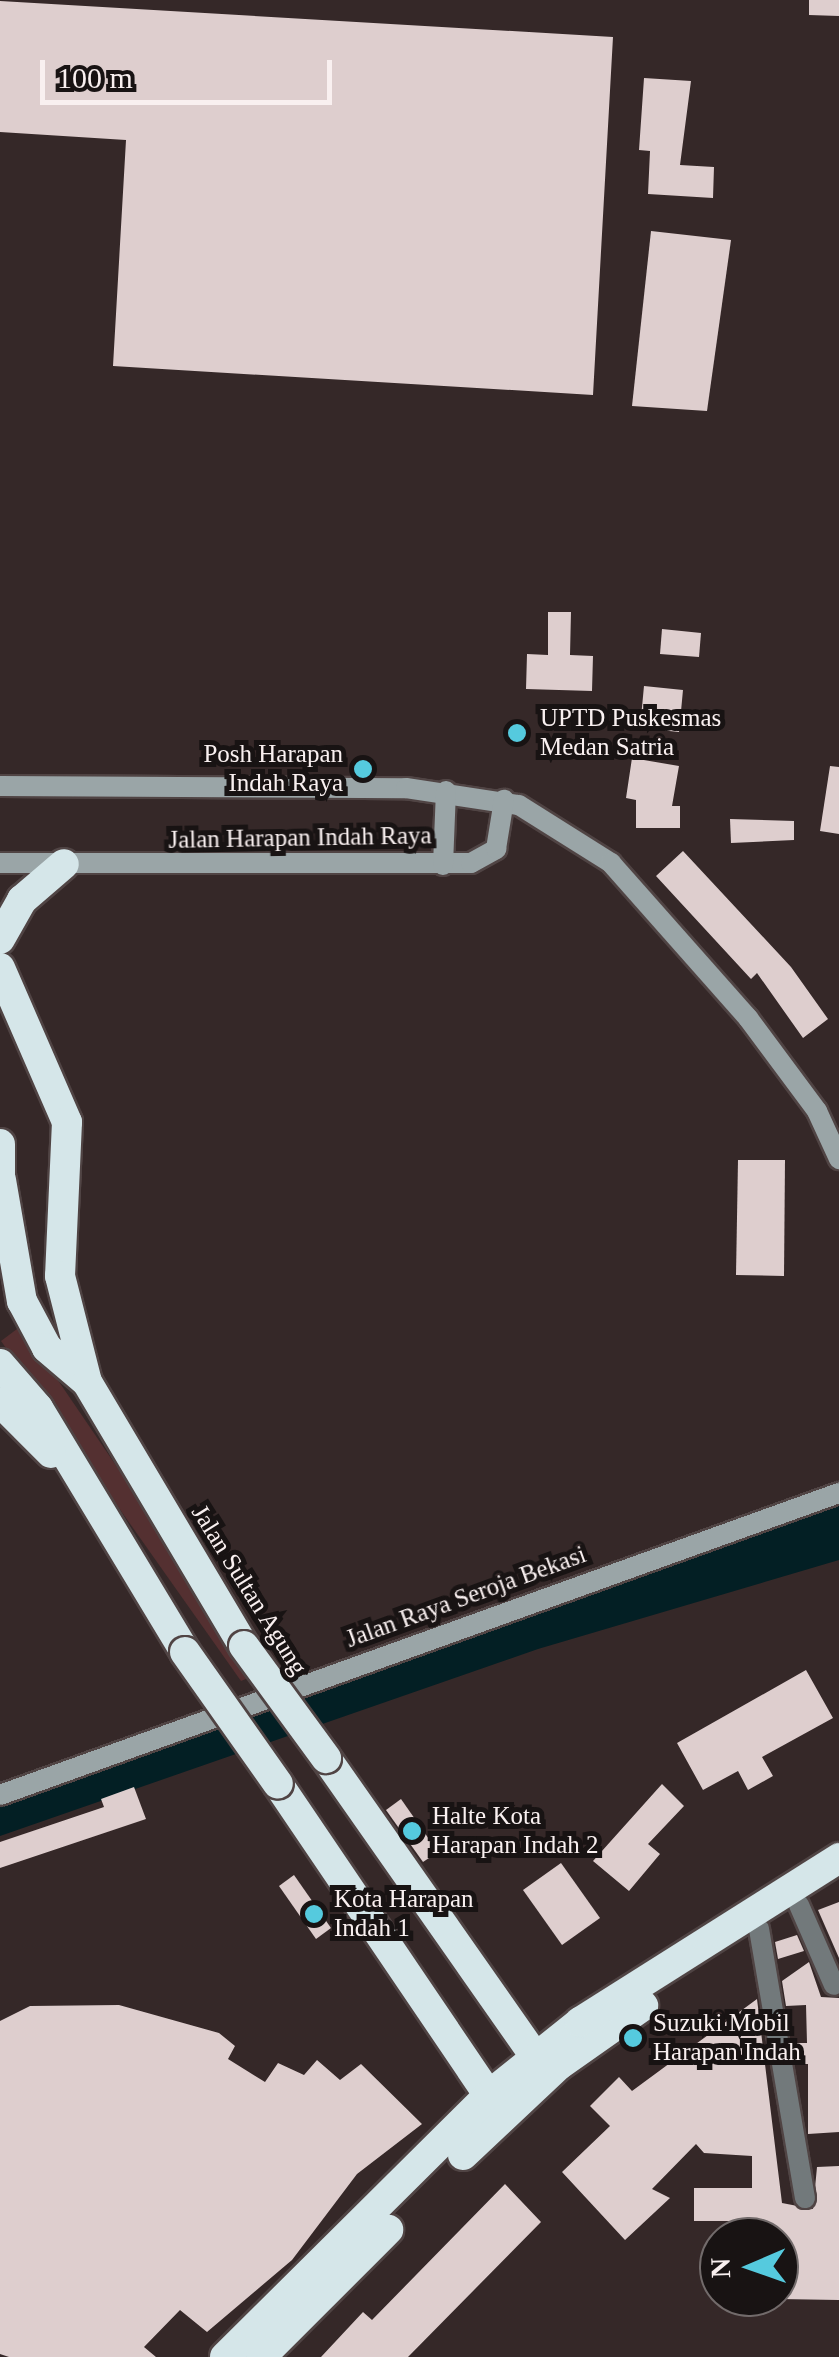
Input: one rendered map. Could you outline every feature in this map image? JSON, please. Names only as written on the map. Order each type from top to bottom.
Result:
[{"type":"highway","points":[[0,939],[22,900],[64,864]]},
{"type":"highway","points":[[0,968],[67,1122],[60,1276],[88,1382]]},
{"type":"highway","name":"Jalan Sultan Agung","points":[[0,1144],[0,1182],[22,1301],[47,1348],[88,1382],[244,1646],[542,2067]]},
{"type":"highway","points":[[0,1364],[38,1408],[64,1465],[185,1652],[278,1784],[323,1839],[452,2050],[496,2105]]},
{"type":"highway","points":[[0,1402],[64,1465]]},
{"type":"highway","points":[[542,2067],[580,2022],[839,1858]]},
{"type":"highway","points":[[226,2357],[458,2131],[542,2067],[839,1880]]},
{"type":"highway","points":[[500,2011],[547,2029],[580,2022]]},
{"type":"highway","points":[[452,2050],[464,2106],[458,2131]]},
{"type":"highway","points":[[261,2357],[496,2105]]},
{"type":"street","name":"Jalan Harapan Indah Raya","points":[[0,786],[446,791],[443,865],[0,864]]},
{"type":"street","points":[[446,791],[504,800],[611,863],[748,1018],[818,1111],[839,1160]]},
{"type":"street","points":[[443,865],[491,856],[504,800]]},
{"type":"street","name":"Jalan Raya Seroja Bekasi","points":[[0,1795],[839,1494]]},
{"type":"street","points":[[799,1905],[834,1986]]},
{"type":"street","points":[[759,1929],[805,2198]]},
{"type":"shaded area","points":[[21,1326],[258,1674],[241,1681],[1,1341]]},
{"type":"water","points":[[839,1493],[839,1560],[538,1649],[0,1836],[0,1795]]},
{"type":"building","points":[[809,0],[839,0],[839,16],[809,15]]},
{"type":"building","points":[[0,1],[613,37],[593,395],[113,366],[126,140],[0,132]]},
{"type":"building","points":[[644,78],[691,81],[680,165],[714,167],[713,198],[648,194],[650,151],[639,150]]},
{"type":"building","points":[[651,231],[731,240],[707,411],[632,406]]},
{"type":"building","points":[[548,612],[571,612],[570,655],[593,656],[592,691],[526,689],[527,654],[548,655]]},
{"type":"building","points":[[662,629],[701,633],[699,657],[660,654]]},
{"type":"building","points":[[644,686],[683,690],[679,732],[640,728]]},
{"type":"building","points":[[632,758],[679,766],[672,806],[680,806],[680,828],[636,828],[636,800],[626,798]]},
{"type":"building","points":[[830,766],[839,767],[839,834],[820,831]]},
{"type":"building","points":[[730,819],[794,821],[794,840],[731,843]]},
{"type":"building","points":[[683,851],[791,967],[828,1019],[803,1038],[757,973],[751,979],[656,876]]},
{"type":"building","points":[[738,1160],[785,1160],[784,1276],[736,1275]]},
{"type":"building","points":[[806,1670],[833,1718],[762,1757],[773,1776],[748,1790],[738,1771],[703,1790],[677,1743]]},
{"type":"building","points":[[662,1784],[684,1806],[648,1844],[660,1854],[629,1891],[593,1861]]},
{"type":"building","points":[[134,1787],[146,1819],[0,1868],[0,1842],[104,1807],[101,1799]]},
{"type":"building","name":"Halte Kota Harapan Indah 2","points":[[401,1799],[438,1852],[423,1862],[386,1810]]},
{"type":"building","points":[[561,1863],[600,1918],[562,1945],[523,1890]]},
{"type":"building","points":[[294,1875],[331,1928],[316,1939],[279,1886]]},
{"type":"building","points":[[839,1902],[839,1958],[818,1910]]},
{"type":"building","points":[[797,1935],[804,1951],[778,1959],[775,1942]]},
{"type":"building","points":[[809,1962],[821,1997],[839,1998],[839,2132],[808,2134],[808,2064],[796,2064],[793,2043],[807,2043],[806,2005],[786,2006],[782,1981]]},
{"type":"building","points":[[757,1999],[782,2203],[813,2209],[817,2167],[839,2166],[839,2300],[799,2299],[799,2217],[699,2217],[699,2221],[694,2221],[694,2188],[752,2188],[752,2156],[704,2153],[696,2144],[652,2189],[670,2198],[625,2240],[562,2172],[610,2126],[590,2106],[619,2077],[632,2091]]},
{"type":"building","points":[[119,2005],[219,2033],[235,2046],[228,2059],[265,2082],[278,2063],[304,2075],[317,2060],[340,2080],[361,2064],[422,2124],[357,2174],[292,2260],[207,2332],[180,2310],[144,2347],[156,2357],[9,2357],[0,2354],[0,2021],[30,2006]]},
{"type":"building","points":[[505,2184],[541,2222],[408,2357],[321,2357],[363,2312],[372,2320]]},
{"type":"place","name":"UPTD Puskesmas Medan Satria","points":[[517,733]]},
{"type":"place","name":"Posh Harapan Indah Raya","points":[[363,769]]},
{"type":"place","name":"Halte Kota Harapan Indah 2","points":[[412,1831]]},
{"type":"place","name":"Kota Harapan Indah 1","points":[[314,1914]]},
{"type":"place","name":"Suzuki Mobil Harapan Indah","points":[[633,2038]]}]
